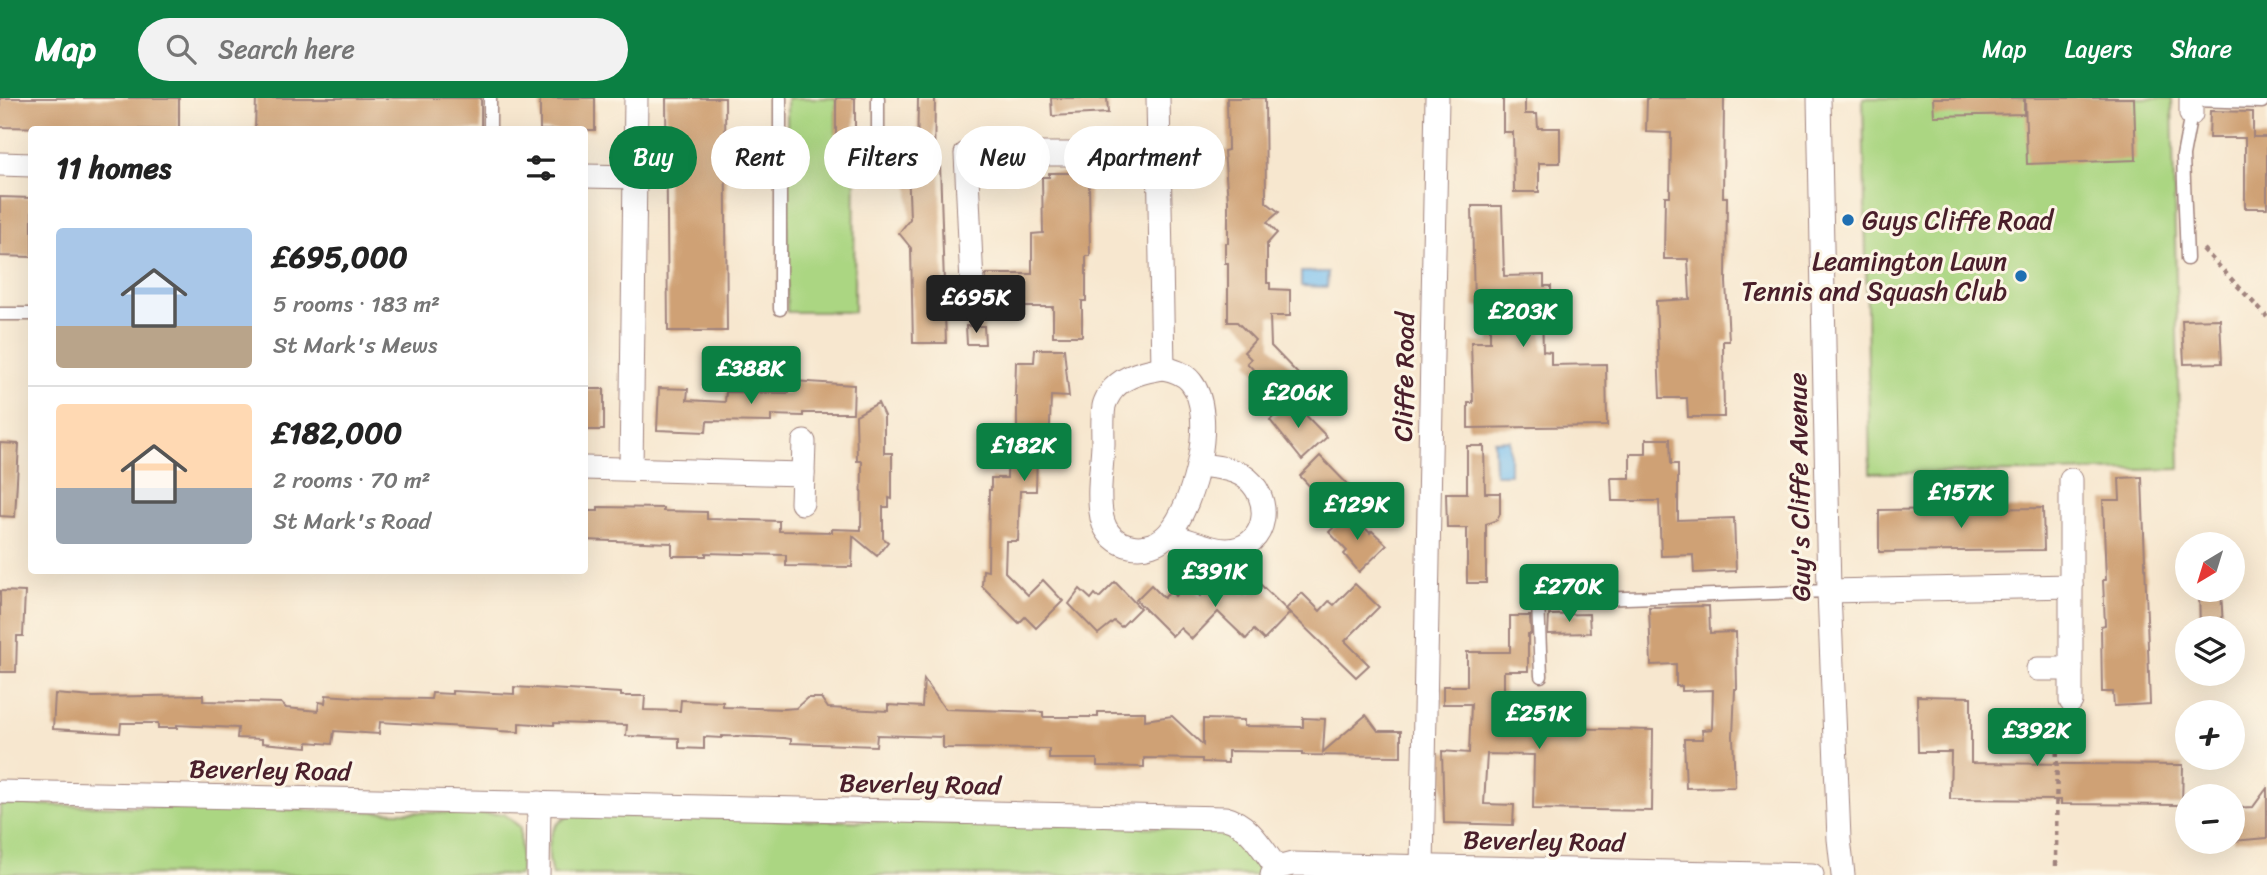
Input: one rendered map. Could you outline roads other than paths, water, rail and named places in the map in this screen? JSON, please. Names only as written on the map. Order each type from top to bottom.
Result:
[{"type":"street","points":[[636,98],[636,126]]},
{"type":"street","points":[[1158,98],[1158,126]]},
{"type":"street","name":"Cliffe Road","points":[[1422,867],[1437,98]]},
{"type":"street","name":"Guy's Cliffe Avenue","points":[[1819,98],[1829,591],[1839,839],[1843,875]]},
{"type":"street","points":[[973,306],[966,154],[1064,154]]},
{"type":"street","points":[[0,164],[28,165]]},
{"type":"street","points":[[588,176],[609,176]]},
{"type":"street","points":[[631,469],[636,189]]},
{"type":"street","points":[[1160,189],[1163,368]]},
{"type":"street","points":[[1163,368],[1177,371],[1191,382],[1197,397],[1203,434],[1200,465],[1181,512],[1168,535],[1147,545],[1126,546],[1119,543],[1106,529],[1101,509],[1104,404],[1114,388],[1127,378],[1163,368]]},
{"type":"street","points":[[802,503],[804,443]]},
{"type":"street","points":[[1168,535],[1213,548],[1235,549],[1253,540],[1263,522],[1262,499],[1254,484],[1234,471],[1200,465]]},
{"type":"street","points":[[588,468],[803,474]]},
{"type":"street","points":[[2064,705],[2071,669],[2071,480]]},
{"type":"street","points":[[1829,591],[2071,586]]},
{"type":"street","points":[[2038,669],[2071,669]]},
{"type":"street","name":"Beverley Road","points":[[0,792],[1225,818],[1234,820],[1248,831],[1275,872],[1292,864],[1509,872],[1812,875]]},
{"type":"street","points":[[538,875],[539,803]]},
{"type":"lane","points":[[490,98],[490,126]]},
{"type":"lane","points":[[780,98],[780,309]]},
{"type":"lane","points":[[878,98],[878,126]]},
{"type":"lane","points":[[2188,258],[2183,156],[2191,104],[2263,102]]},
{"type":"lane","points":[[0,314],[28,314]]},
{"type":"lane","points":[[1541,676],[1538,601],[1829,591]]},
{"type":"water","points":[[1301,272],[1328,272],[1327,287],[1301,286]]},
{"type":"water","points":[[1510,440],[1510,474],[1495,474],[1494,441]]},
{"type":"place","name":"Guys Cliffe Road","points":[[1848,220]]},
{"type":"place","name":"Leamington Lawn Tennis and Squash Club","points":[[2021,276]]}]
